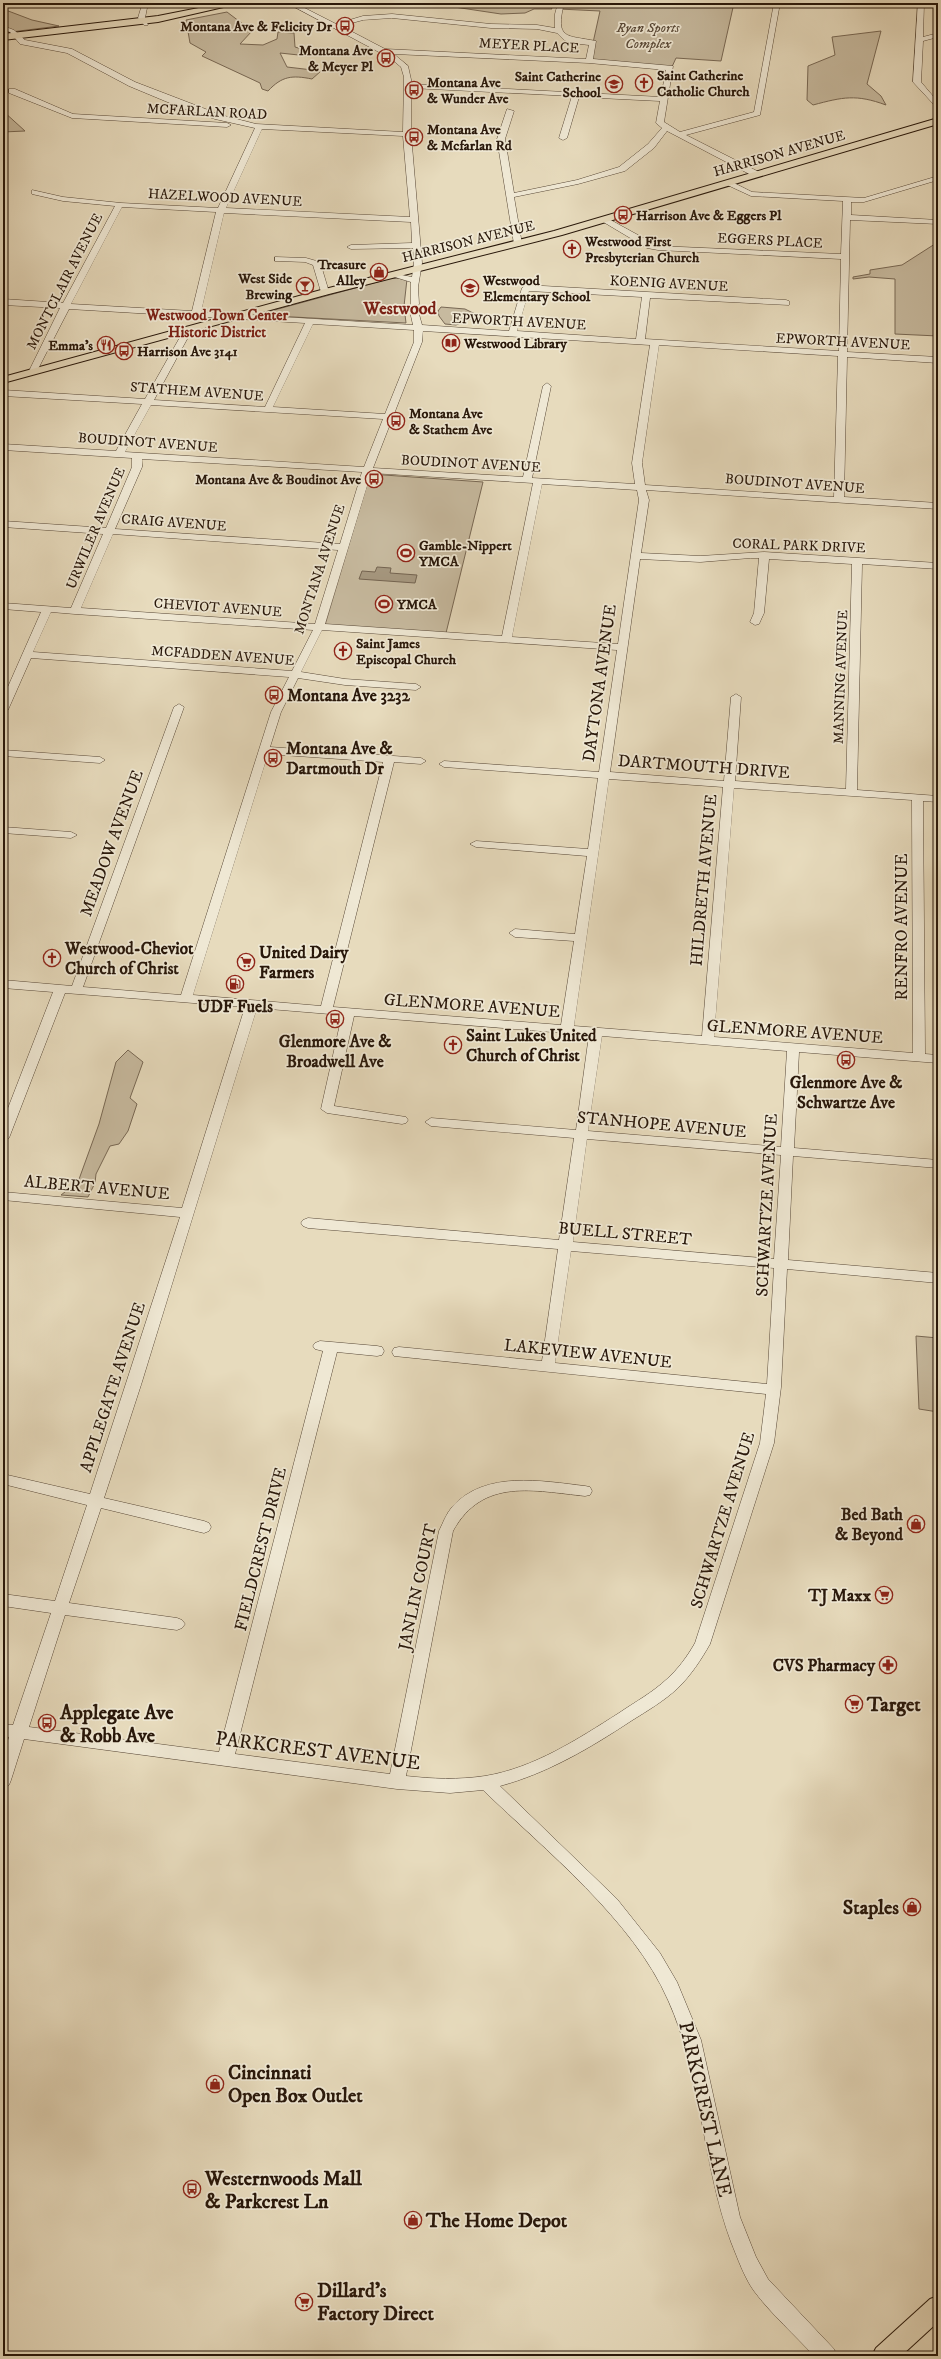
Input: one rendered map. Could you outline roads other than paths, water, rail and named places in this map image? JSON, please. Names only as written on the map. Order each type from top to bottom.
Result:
[{"type":"main road","points":[[3,39],[17,36],[182,18],[237,3]]},
{"type":"main road","name":"HARRISON AVENUE","points":[[3,380],[188,330],[234,316],[418,268],[518,244],[938,121]]},
{"type":"main road","points":[[884,2356],[938,2307]]},
{"type":"street","points":[[142,3],[144,8],[141,18],[144,23]]},
{"type":"street","name":"MONTANA AVENUE","points":[[186,998],[276,712],[319,628],[367,471],[418,342],[413,307],[415,304],[414,284],[418,268],[407,134],[408,86],[406,69],[398,60],[385,51],[290,3]]},
{"type":"street","points":[[679,135],[757,113],[777,3]]},
{"type":"street","points":[[921,3],[917,82],[938,107]]},
{"type":"street","points":[[558,31],[556,20],[559,5]]},
{"type":"street","points":[[335,26],[364,18],[392,16],[491,26],[537,27],[558,31],[569,40],[593,43],[589,61]]},
{"type":"street","points":[[537,27],[556,20]]},
{"type":"street","points":[[3,28],[28,43],[69,51],[132,84],[180,104],[218,117],[259,127],[225,198],[196,314]]},
{"type":"street","points":[[919,40],[938,35]]},
{"type":"street","name":"MEYER PLACE","points":[[385,51],[589,61],[671,69],[665,99]]},
{"type":"street","points":[[408,86],[665,99],[659,120],[666,128],[756,174]]},
{"type":"street","name":"MCFARLAN ROAD","points":[[12,91],[72,116],[407,134]]},
{"type":"street","points":[[564,138],[576,94]]},
{"type":"street","points":[[510,111],[501,140],[518,244]]},
{"type":"street","points":[[510,196],[578,182],[622,169],[651,146],[666,128]]},
{"type":"street","points":[[727,183],[751,194],[864,200],[938,178]]},
{"type":"street","name":"HAZELWOOD AVENUE","points":[[35,192],[56,198],[115,203],[120,205],[415,220]]},
{"type":"street","points":[[839,500],[847,200]]},
{"type":"street","name":"MONTCLAIR AVENUE","points":[[33,371],[64,306],[114,212],[120,205]]},
{"type":"street","points":[[847,217],[938,222]]},
{"type":"street","name":"EGGERS PLACE","points":[[604,220],[650,246],[658,248],[845,257]]},
{"type":"street","points":[[351,247],[417,245]]},
{"type":"street","points":[[278,259],[306,260],[317,264],[325,292]]},
{"type":"street","points":[[392,275],[414,284]]},
{"type":"street","name":"KOENIG AVENUE","points":[[512,334],[526,288],[786,303]]},
{"type":"street","points":[[640,341],[646,295]]},
{"type":"street","name":"EPWORTH AVENUE","points":[[3,302],[938,360]]},
{"type":"street","points":[[268,409],[310,321]]},
{"type":"street","name":"URWILER AVENUE","points":[[119,454],[188,330]]},
{"type":"street","name":"DAYTONA AVENUE","points":[[567,1029],[644,500],[638,478],[637,463],[655,343]]},
{"type":"street","points":[[527,480],[547,386]]},
{"type":"street","name":"STATHEM AVENUE","points":[[3,393],[389,417]]},
{"type":"street","name":"BOUDINOT AVENUE","points":[[3,447],[938,506]]},
{"type":"street","name":"URWILER AVENUE","points":[[75,611],[137,467],[137,456]]},
{"type":"street","points":[[506,640],[538,481]]},
{"type":"street","name":"CRAIG AVENUE","points":[[3,524],[343,548]]},
{"type":"street","name":"CORAL PARK DRIVE","points":[[636,556],[700,559],[742,555],[764,555],[938,566]]},
{"type":"street","points":[[754,622],[759,613],[764,555]]},
{"type":"street","name":"MANNING AVENUE","points":[[851,793],[857,561]]},
{"type":"street","name":"CHEVIOT AVENUE","points":[[3,606],[622,647]]},
{"type":"street","points":[[3,710],[47,609]]},
{"type":"street","name":"MCFADDEN AVENUE","points":[[26,655],[296,674],[345,682],[416,686]]},
{"type":"street","name":"HILDRETH AVENUE","points":[[708,1041],[736,697]]},
{"type":"street","name":"MEADOW AVENUE","points":[[76,990],[179,707]]},
{"type":"street","points":[[264,750],[421,761]]},
{"type":"street","points":[[3,753],[100,760]]},
{"type":"street","points":[[326,1011],[390,759]]},
{"type":"street","name":"DARTMOUTH DRIVE","points":[[444,764],[938,799]]},
{"type":"street","name":"RENFRO AVENUE","points":[[917,797],[918,1057]]},
{"type":"street","points":[[3,830],[71,836]]},
{"type":"street","points":[[476,844],[593,853]]},
{"type":"street","points":[[515,933],[580,938]]},
{"type":"street","name":"GLENMORE AVENUE","points":[[3,984],[186,998],[349,1013],[938,1059]]},
{"type":"street","points":[[3,1138],[60,989]]},
{"type":"street","name":"APPLEGATE AVENUE","points":[[3,1780],[10,1731],[60,1608],[188,1213],[252,1004]]},
{"type":"street","points":[[349,1013],[327,1109],[402,1120]]},
{"type":"street","points":[[548,1366],[596,1032]]},
{"type":"street","name":"SCHWARTZE AVENUE","points":[[487,1783],[519,1775],[555,1760],[660,1695],[682,1675],[702,1644],[767,1443],[773,1390],[792,1048]]},
{"type":"street","name":"STANHOPE AVENUE","points":[[431,1122],[938,1164]]},
{"type":"street","name":"ALBERT AVENUE","points":[[3,1196],[188,1213]]},
{"type":"street","name":"BUELL STREET","points":[[308,1224],[938,1278]]},
{"type":"street","name":"FIELDCREST DRIVE","points":[[225,1760],[326,1347],[377,1351]]},
{"type":"street","name":"LAKEVIEW AVENUE","points":[[399,1352],[773,1390]]},
{"type":"street","points":[[3,1479],[204,1527]]},
{"type":"street","name":"JANLIN COURT","points":[[397,1782],[446,1531],[455,1512],[465,1503],[481,1493],[510,1485],[585,1491]]},
{"type":"street","points":[[3,1600],[177,1624]]},
{"type":"street","name":"PARKCREST AVENUE","points":[[10,1731],[397,1782],[435,1786],[487,1783]]},
{"type":"street","name":"PARKCREST LANE","points":[[487,1783],[611,1904],[656,1962],[683,2013],[692,2040],[731,2217],[742,2248],[761,2285],[827,2356]]},
{"type":"place","name":"Montana Ave & Felicity Dr","points":[[345,26]]},
{"type":"place","name":"Montana Ave & Meyer Pl","points":[[386,58]]},
{"type":"place","name":"Saint Catherine Catholic Church","points":[[644,83]]},
{"type":"place","name":"Saint Catherine School","points":[[614,84]]},
{"type":"place","name":"Montana Ave & Wunder Ave","points":[[414,90]]},
{"type":"place","name":"Montana Ave & Mcfarlan Rd","points":[[414,137]]},
{"type":"place","name":"Harrison Ave & Eggers Pl","points":[[623,215]]},
{"type":"place","name":"Westwood First Presbyterian Church","points":[[572,249]]},
{"type":"place","name":"Treasure Alley","points":[[379,272]]},
{"type":"place","name":"West Side Brewing","points":[[305,286]]},
{"type":"place","name":"Westwood Elementary School","points":[[470,288]]},
{"type":"place","name":"Westwood Library","points":[[451,343]]},
{"type":"place","name":"Emma's","points":[[106,345]]},
{"type":"place","name":"Harrison Ave 3141","points":[[124,351]]},
{"type":"place","name":"Montana Ave & Stathem Ave","points":[[396,421]]},
{"type":"place","name":"Montana Ave & Boudinot Ave","points":[[374,479]]},
{"type":"place","name":"Gamble-Nippert YMCA","points":[[406,553]]},
{"type":"place","name":"YMCA","points":[[384,604]]},
{"type":"place","name":"Saint James Episcopal Church","points":[[343,651]]},
{"type":"place","name":"Montana Ave 3232","points":[[274,695]]},
{"type":"place","name":"Montana Ave & Dartmouth Dr","points":[[273,758]]},
{"type":"place","name":"Westwood-Cheviot Church of Christ","points":[[52,958]]},
{"type":"place","name":"United Dairy Farmers","points":[[246,962]]},
{"type":"place","name":"UDF Fuels","points":[[235,984]]},
{"type":"place","name":"Glenmore Ave & Broadwell Ave","points":[[335,1019]]},
{"type":"place","name":"Saint Lukes United Church of Christ","points":[[453,1045]]},
{"type":"place","name":"Glenmore Ave & Schwartze Ave","points":[[846,1060]]},
{"type":"place","name":"Bed Bath & Beyond","points":[[916,1524]]},
{"type":"place","name":"TJ Maxx","points":[[884,1595]]},
{"type":"place","name":"CVS Pharmacy","points":[[888,1665]]},
{"type":"place","name":"Target","points":[[854,1704]]},
{"type":"place","name":"Applegate Ave & Robb Ave","points":[[47,1723]]},
{"type":"place","name":"Staples","points":[[912,1907]]},
{"type":"place","name":"Cincinnati Open Box Outlet","points":[[215,2084]]},
{"type":"place","name":"Westernwoods Mall & Parkcrest Ln","points":[[192,2189]]},
{"type":"place","name":"The Home Depot","points":[[413,2220]]},
{"type":"place","name":"Dillard’s Factory Direct","points":[[304,2302]]},
{"type":"district","name":"Westwood","points":[[400,308]]},
{"type":"district","name":"Westwood Town Center Historic District","points":[[217,324]]},
{"type":"park label","name":"Ryan Sports Complex","points":[[648,36]]}]
